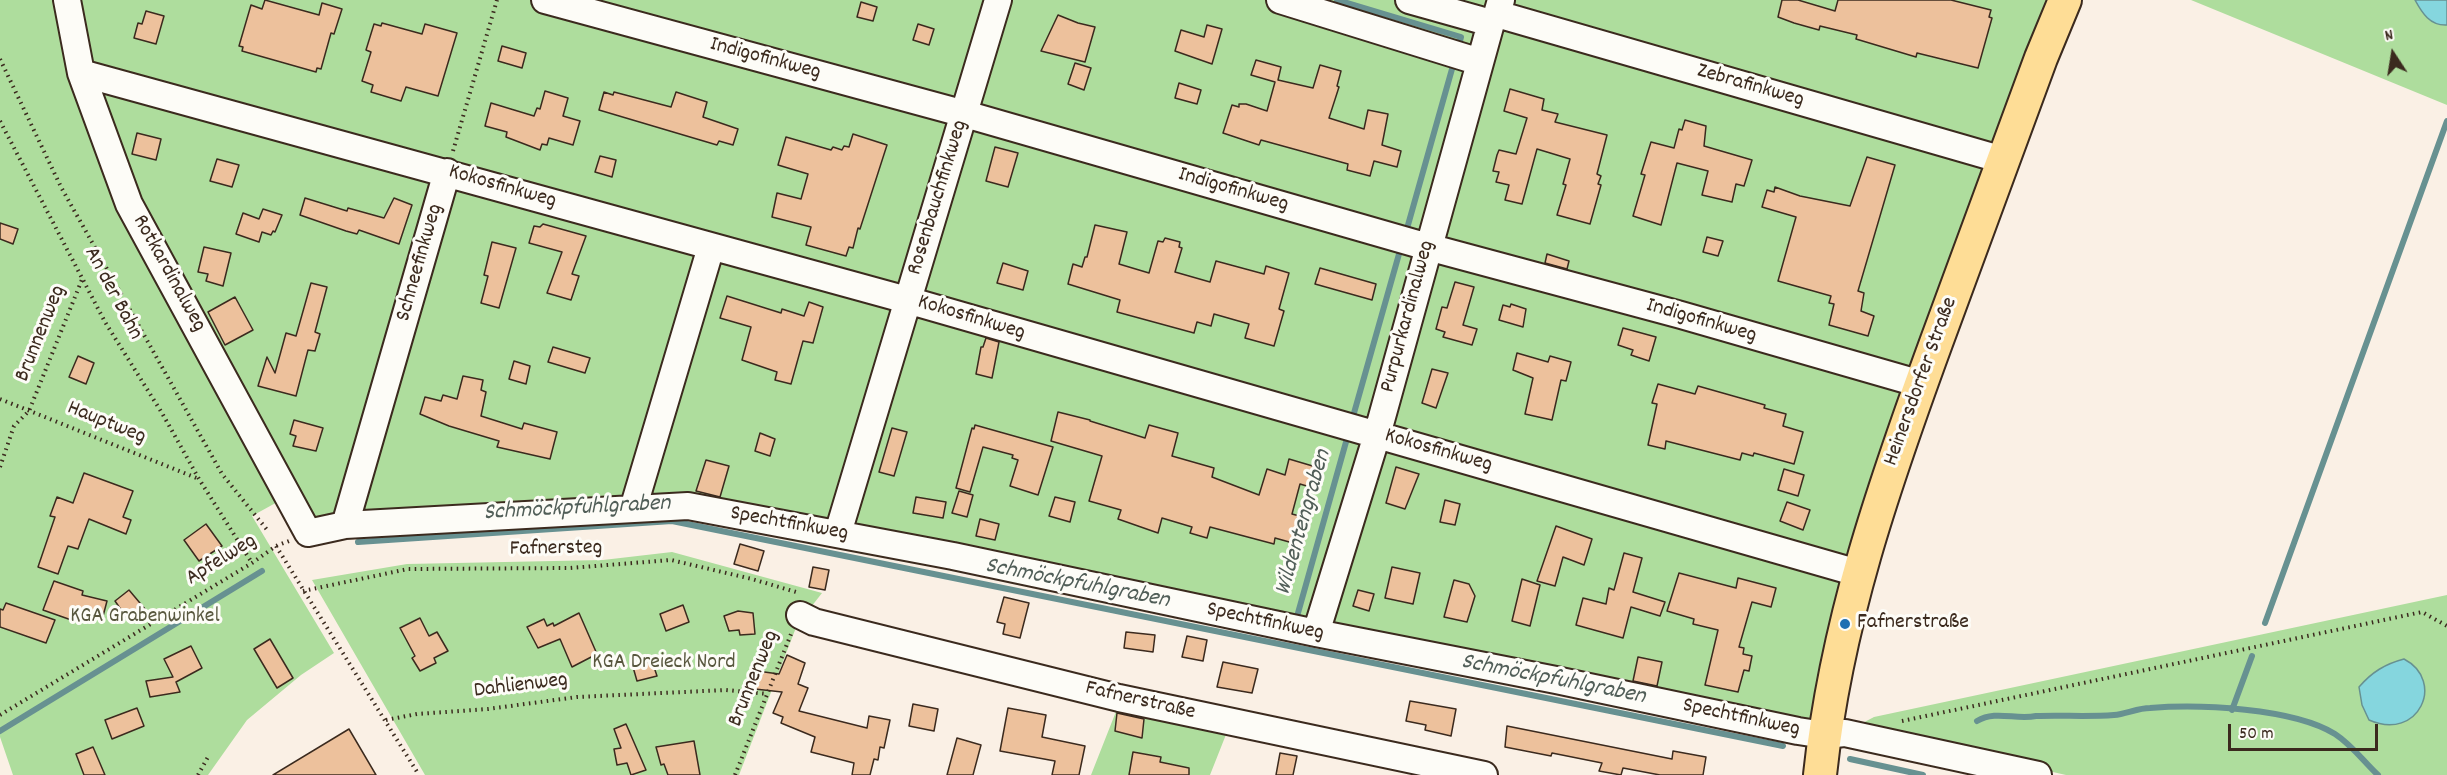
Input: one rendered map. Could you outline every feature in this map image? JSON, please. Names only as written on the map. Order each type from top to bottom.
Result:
[{"type":"main road","name":"Heinersdorfer Straße","points":[[1820,775],[1824,735],[1845,624],[1887,478],[2003,160],[2065,0]]},
{"type":"street","name":"Rotkardinalweg","points":[[67,0],[81,73],[129,204],[308,533]]},
{"type":"street","name":"Indigofinkweg","points":[[545,0],[965,114],[1428,247],[1681,315],[1921,384]]},
{"type":"street","name":"Rosenbauchfinkweg","points":[[837,533],[998,0]]},
{"type":"street","points":[[1280,0],[1480,62]]},
{"type":"street","name":"Zebrafinkweg","points":[[1409,0],[1496,12],[2003,160]]},
{"type":"street","name":"Purpurkardinalweg","points":[[1316,633],[1377,435],[1480,62],[1496,12]]},
{"type":"street","name":"Kokosfinkweg","points":[[81,73],[907,300],[1748,539],[1858,573]]},
{"type":"street","name":"Schneefinkweg","points":[[345,525],[447,172]]},
{"type":"street","points":[[633,509],[711,247]]},
{"type":"street","name":"Spechtfinkweg","points":[[308,533],[345,525],[688,506],[837,533],[1316,633],[1824,735],[1845,733],[2038,775]]},
{"type":"street","name":"Fafnerstraße","points":[[803,605],[814,622],[1119,698],[1437,770],[1484,775]]},
{"type":"path","points":[[447,172],[497,0]]},
{"type":"path","points":[[0,59],[61,187],[222,474],[268,531]]},
{"type":"path","name":"An der Bahn","points":[[0,121],[105,322],[252,563]]},
{"type":"path","name":"Brunnenweg","points":[[0,467],[14,426],[29,411],[83,277]]},
{"type":"path","name":"Hauptweg","points":[[0,399],[199,479]]},
{"type":"path","name":"Apfelweg","points":[[0,715],[252,563],[276,546],[303,591]]},
{"type":"path","name":"Fafnersteg","points":[[303,591],[408,569],[570,568],[671,560],[752,579],[803,605]]},
{"type":"path","points":[[303,591],[419,775]]},
{"type":"path","name":"Brunnenweg","points":[[735,775],[803,605]]},
{"type":"path","points":[[1892,723],[2422,612],[2447,626]]},
{"type":"path","name":"Dahlienweg","points":[[386,720],[417,714],[488,709],[577,697],[726,690],[768,694]]},
{"type":"path","points":[[198,775],[209,755]]},
{"type":"green space","name":"KGA Grabenwinkel","points":[[0,0],[2065,0],[2003,160],[1824,735],[687,513],[302,540],[281,500],[252,516],[334,653],[301,675],[247,720],[208,775],[13,775],[0,737]]},
{"type":"green space","points":[[2191,0],[2447,0],[2447,105]]},
{"type":"green space","name":"KGA Dreieck Nord","points":[[672,552],[822,593],[797,625],[739,775],[425,775],[312,580],[407,564],[603,560]]},
{"type":"green space","points":[[2447,595],[2447,775],[2066,775],[1855,727],[1874,717]]},
{"type":"green space","points":[[1117,709],[1227,732],[1210,775],[1091,775]]},
{"type":"water","points":[[2415,0],[2447,0],[2447,25],[2431,21]]},
{"type":"water","points":[[2404,659],[2417,669],[2423,681],[2425,694],[2421,706],[2413,716],[2401,723],[2387,725],[2369,720],[2362,705],[2359,687],[2379,669]]},
{"type":"building","points":[[265,0],[319,15],[322,3],[342,9],[334,34],[331,33],[321,69],[317,68],[316,72],[242,51],[243,47],[239,46],[251,5],[262,9]]},
{"type":"building","points":[[1782,0],[1798,0],[1835,11],[1838,0],[1951,0],[1991,10],[1989,17],[1992,18],[1978,68],[1917,53],[1916,57],[1856,39],[1857,35],[1820,26],[1819,30],[1794,23],[1778,17]]},
{"type":"building","points":[[861,2],[877,7],[873,21],[857,17]]},
{"type":"building","points":[[146,11],[164,16],[156,44],[134,38],[138,23],[142,24]]},
{"type":"building","points":[[1058,15],[1095,27],[1085,62],[1041,51]]},
{"type":"building","points":[[382,23],[422,34],[425,24],[457,33],[438,96],[406,87],[401,101],[371,92],[373,85],[362,81],[371,52],[366,50],[374,24],[381,26]]},
{"type":"building","points":[[918,24],[934,29],[929,45],[913,40]]},
{"type":"building","points":[[1207,25],[1222,29],[1212,64],[1175,51],[1181,30],[1204,37]]},
{"type":"building","points":[[502,46],[526,53],[522,68],[498,61]]},
{"type":"building","points":[[1256,60],[1281,67],[1278,80],[1313,88],[1320,65],[1341,71],[1337,86],[1339,87],[1329,118],[1364,129],[1368,110],[1388,114],[1382,145],[1401,151],[1397,167],[1374,161],[1370,176],[1347,170],[1348,164],[1261,140],[1259,145],[1223,133],[1232,105],[1239,107],[1239,104],[1246,104],[1267,111],[1275,82],[1251,75]]},
{"type":"building","points":[[1075,63],[1091,68],[1084,90],[1068,84]]},
{"type":"building","points":[[1179,83],[1201,90],[1197,104],[1175,98]]},
{"type":"building","points":[[1510,89],[1544,99],[1542,110],[1558,114],[1555,122],[1607,135],[1597,174],[1601,176],[1598,184],[1601,185],[1590,224],[1557,215],[1566,185],[1563,184],[1570,159],[1537,149],[1522,204],[1505,200],[1509,185],[1496,182],[1499,172],[1493,171],[1497,155],[1499,150],[1516,154],[1527,118],[1504,111]]},
{"type":"building","points":[[545,91],[568,98],[563,116],[580,121],[573,145],[549,138],[547,145],[542,144],[540,150],[506,137],[507,132],[485,126],[491,103],[534,116],[537,108],[540,109]]},
{"type":"building","points":[[604,92],[613,95],[614,92],[671,107],[676,92],[707,102],[703,117],[738,129],[733,145],[719,141],[717,145],[599,110]]},
{"type":"building","points":[[1685,120],[1706,126],[1704,146],[1752,160],[1744,186],[1736,184],[1732,202],[1702,195],[1708,171],[1677,163],[1661,225],[1633,216],[1645,175],[1641,174],[1651,142],[1674,148],[1679,129],[1682,130]]},
{"type":"building","points":[[137,133],[161,139],[156,160],[132,154]]},
{"type":"building","points":[[853,134],[887,145],[853,248],[849,247],[846,256],[806,245],[811,227],[772,217],[777,193],[801,199],[808,174],[778,165],[786,137],[831,150],[833,147],[842,150],[844,146],[849,147]]},
{"type":"building","points":[[995,147],[1018,153],[1008,187],[986,181]]},
{"type":"building","points":[[600,156],[616,160],[612,177],[595,172]]},
{"type":"building","points":[[1867,157],[1895,165],[1858,291],[1864,293],[1861,311],[1874,316],[1868,336],[1829,325],[1834,304],[1829,303],[1831,296],[1778,281],[1796,217],[1762,207],[1767,190],[1774,192],[1775,187],[1800,196],[1850,206]]},
{"type":"building","points":[[217,159],[239,165],[232,187],[210,181]]},
{"type":"building","points":[[305,198],[347,211],[348,208],[384,218],[394,198],[412,205],[399,244],[359,230],[357,234],[346,231],[300,215]]},
{"type":"building","points":[[263,209],[282,215],[275,232],[273,231],[271,235],[262,232],[259,242],[236,234],[243,213],[259,219]]},
{"type":"building","points":[[0,223],[18,229],[13,244],[0,239]]},
{"type":"building","points":[[543,224],[586,236],[572,274],[579,276],[571,300],[547,293],[562,252],[529,243],[534,226],[540,227]]},
{"type":"building","points":[[1095,225],[1127,232],[1119,264],[1149,273],[1158,241],[1163,242],[1165,238],[1180,242],[1179,247],[1182,248],[1175,272],[1210,282],[1216,261],[1264,274],[1266,266],[1289,273],[1279,309],[1284,311],[1274,346],[1245,338],[1249,324],[1214,314],[1211,326],[1197,322],[1194,333],[1117,312],[1120,300],[1068,284],[1073,264],[1082,267],[1087,257]]},
{"type":"building","points":[[1707,237],[1723,241],[1718,256],[1703,252]]},
{"type":"building","points":[[492,242],[516,248],[499,308],[481,303],[488,276],[484,275]]},
{"type":"building","points":[[204,247],[231,253],[223,286],[206,281],[208,274],[198,272]]},
{"type":"building","points":[[1547,254],[1569,261],[1567,269],[1545,263]]},
{"type":"building","points":[[1003,263],[1028,271],[1023,290],[997,283]]},
{"type":"building","points":[[1320,268],[1376,284],[1372,300],[1315,284]]},
{"type":"building","points":[[1455,282],[1474,287],[1463,325],[1477,329],[1472,345],[1443,337],[1445,332],[1436,329],[1442,307],[1447,308]]},
{"type":"building","points":[[311,283],[327,287],[315,332],[320,334],[315,351],[308,350],[296,396],[258,386],[267,357],[275,373],[286,333],[296,336]]},
{"type":"building","points":[[727,296],[781,313],[782,309],[804,316],[809,302],[823,307],[813,343],[803,341],[791,384],[775,380],[777,372],[742,360],[751,327],[720,318]]},
{"type":"building","points":[[235,297],[253,330],[225,345],[208,312]]},
{"type":"building","points":[[1511,304],[1526,309],[1523,327],[1499,320],[1503,305],[1510,307]]},
{"type":"building","points":[[1623,328],[1656,337],[1649,361],[1631,355],[1633,350],[1618,345]]},
{"type":"building","points":[[986,338],[999,342],[992,378],[976,374],[981,347]]},
{"type":"building","points":[[553,347],[590,358],[585,373],[548,362]]},
{"type":"building","points":[[1517,353],[1548,362],[1550,356],[1571,362],[1566,381],[1561,380],[1552,420],[1525,414],[1533,378],[1513,370]]},
{"type":"building","points":[[78,356],[94,363],[86,384],[69,377]]},
{"type":"building","points":[[514,361],[530,366],[526,384],[509,379]]},
{"type":"building","points":[[1432,369],[1448,373],[1436,408],[1422,403]]},
{"type":"building","points":[[463,376],[483,380],[481,390],[486,392],[481,416],[522,429],[524,423],[557,432],[550,459],[497,447],[499,441],[449,426],[420,414],[425,397],[441,401],[443,395],[457,399]]},
{"type":"building","points":[[1658,384],[1695,394],[1698,386],[1765,405],[1764,408],[1786,414],[1783,426],[1803,432],[1794,464],[1754,453],[1753,456],[1742,453],[1740,460],[1666,441],[1665,449],[1648,445],[1657,404],[1652,403]]},
{"type":"building","points":[[1058,412],[1145,438],[1149,425],[1178,433],[1172,456],[1214,468],[1212,477],[1259,495],[1267,469],[1285,475],[1289,459],[1316,467],[1310,487],[1300,484],[1292,514],[1307,518],[1300,545],[1275,538],[1274,544],[1210,527],[1207,538],[1190,533],[1192,527],[1162,518],[1158,533],[1118,519],[1121,510],[1089,501],[1102,456],[1051,441]]},
{"type":"building","points":[[294,420],[323,428],[316,451],[293,446],[296,436],[290,434]]},
{"type":"building","points":[[975,425],[1053,447],[1038,495],[1010,486],[1018,460],[1012,458],[1013,455],[983,447],[970,492],[956,488],[972,428],[974,429]]},
{"type":"building","points":[[892,428],[907,432],[894,476],[879,472]]},
{"type":"building","points":[[760,433],[775,439],[770,456],[755,451]]},
{"type":"building","points":[[706,460],[729,466],[720,497],[696,491]]},
{"type":"building","points":[[1396,467],[1419,474],[1405,509],[1386,503]]},
{"type":"building","points":[[1784,469],[1804,475],[1798,496],[1778,490]]},
{"type":"building","points":[[84,473],[133,491],[123,517],[131,520],[126,534],[89,519],[78,549],[68,546],[58,574],[38,567],[55,517],[50,516],[57,497],[73,503]]},
{"type":"building","points":[[959,491],[973,495],[967,517],[952,513]]},
{"type":"building","points":[[916,497],[946,502],[943,518],[913,513]]},
{"type":"building","points":[[1055,497],[1075,502],[1070,522],[1049,516]]},
{"type":"building","points":[[1445,500],[1460,504],[1455,525],[1440,522]]},
{"type":"building","points":[[1787,502],[1810,510],[1803,530],[1780,521]]},
{"type":"building","points":[[980,519],[999,524],[995,540],[976,536]]},
{"type":"building","points":[[206,524],[222,546],[199,561],[184,540]]},
{"type":"building","points":[[1556,526],[1592,539],[1584,565],[1563,557],[1555,586],[1537,581]]},
{"type":"building","points":[[740,544],[764,551],[758,571],[734,564]]},
{"type":"building","points":[[1624,553],[1642,558],[1633,592],[1665,602],[1660,616],[1631,607],[1623,638],[1576,625],[1583,598],[1606,604],[1609,588],[1614,590]]},
{"type":"building","points":[[813,567],[829,570],[825,590],[809,587]]},
{"type":"building","points":[[1392,567],[1420,573],[1413,604],[1385,598]]},
{"type":"building","points":[[1679,573],[1736,588],[1738,578],[1776,588],[1771,607],[1752,602],[1739,647],[1744,648],[1743,654],[1752,656],[1749,671],[1744,670],[1738,692],[1705,685],[1718,630],[1693,624],[1694,619],[1667,611]]},
{"type":"building","points":[[1522,579],[1540,585],[1530,626],[1512,621]]},
{"type":"building","points":[[1454,580],[1469,584],[1475,596],[1467,622],[1444,617]]},
{"type":"building","points":[[54,581],[83,591],[82,595],[107,601],[102,620],[79,615],[77,622],[43,610]]},
{"type":"building","points":[[129,590],[145,609],[129,621],[115,601]]},
{"type":"building","points":[[1358,590],[1374,594],[1369,611],[1353,606]]},
{"type":"building","points":[[1004,597],[1029,603],[1020,638],[1003,634],[1005,624],[997,622]]},
{"type":"building","points":[[6,603],[55,620],[46,643],[0,627],[0,609],[3,610]]},
{"type":"building","points":[[683,605],[689,622],[666,631],[660,614]]},
{"type":"building","points":[[738,611],[753,613],[755,634],[740,635],[739,630],[729,631],[724,616]]},
{"type":"building","points":[[579,613],[597,654],[572,667],[560,639],[538,648],[527,627],[544,619],[547,626],[553,623],[554,626]]},
{"type":"building","points":[[420,618],[429,636],[437,632],[448,651],[434,658],[436,663],[420,671],[400,628]]},
{"type":"building","points":[[1126,632],[1155,635],[1153,652],[1124,648]]},
{"type":"building","points":[[1187,636],[1207,640],[1203,661],[1182,657]]},
{"type":"building","points":[[270,639],[293,678],[277,688],[254,649]]},
{"type":"building","points":[[191,646],[202,668],[176,682],[180,692],[150,697],[146,681],[173,677],[164,659]]},
{"type":"building","points":[[787,655],[805,663],[798,684],[808,688],[799,711],[867,728],[869,716],[890,720],[884,748],[880,747],[878,760],[874,759],[870,775],[852,775],[854,763],[811,752],[815,737],[781,723],[783,717],[773,713],[782,692],[755,689],[757,671],[779,674]]},
{"type":"building","points":[[1638,657],[1662,662],[1657,686],[1633,681]]},
{"type":"building","points":[[652,661],[657,676],[637,681],[633,667]]},
{"type":"building","points":[[1223,662],[1258,669],[1252,693],[1217,687]]},
{"type":"building","points":[[1410,701],[1456,709],[1451,736],[1425,730],[1426,725],[1406,721]]},
{"type":"building","points":[[913,704],[938,709],[934,731],[909,726]]},
{"type":"building","points":[[137,708],[144,726],[112,739],[105,720]]},
{"type":"building","points":[[1008,708],[1046,715],[1042,737],[1085,746],[1079,775],[1052,775],[1055,761],[1000,751]]},
{"type":"building","points":[[1117,713],[1144,719],[1142,738],[1115,731]]},
{"type":"building","points":[[626,724],[646,770],[631,775],[627,763],[617,765],[614,749],[621,748],[614,729]]},
{"type":"building","points":[[1507,726],[1672,759],[1673,751],[1706,757],[1703,775],[1660,775],[1623,768],[1621,775],[1599,771],[1602,763],[1505,747]]},
{"type":"building","points":[[349,729],[376,775],[273,775]]},
{"type":"building","points":[[957,738],[981,745],[973,775],[947,775]]},
{"type":"building","points":[[694,741],[700,775],[668,775],[664,764],[661,765],[656,747]]},
{"type":"building","points":[[93,747],[105,775],[84,775],[76,754]]},
{"type":"building","points":[[1133,752],[1161,757],[1160,762],[1189,768],[1189,775],[1129,775]]},
{"type":"building","points":[[1280,753],[1297,756],[1293,775],[1276,775]]},
{"type":"waterway","name":"Wildentengraben","points":[[1337,0],[1461,37],[1460,41]]},
{"type":"waterway","name":"Wildentengraben","points":[[1408,225],[1452,69]]},
{"type":"waterway","points":[[2265,623],[2447,121]]},
{"type":"waterway","name":"Wildentengraben","points":[[1354,413],[1399,254]]},
{"type":"waterway","name":"Wildentengraben","points":[[1298,613],[1346,442]]},
{"type":"waterway","name":"Schmöckpfuhlgraben","points":[[358,542],[672,521],[1783,746]]},
{"type":"waterway","name":"Schmöckpfuhlgraben","points":[[0,731],[262,571]]},
{"type":"waterway","points":[[2232,710],[2252,656]]},
{"type":"waterway","points":[[1977,721],[1991,716],[2114,715],[2146,708],[2170,707],[2219,708],[2271,713],[2317,725],[2335,734],[2378,775]]},
{"type":"waterway","name":"Schmöckpfuhlgraben","points":[[1850,759],[1923,775]]},
{"type":"place","name":"Fafnerstraße","points":[[1845,624]]}]
